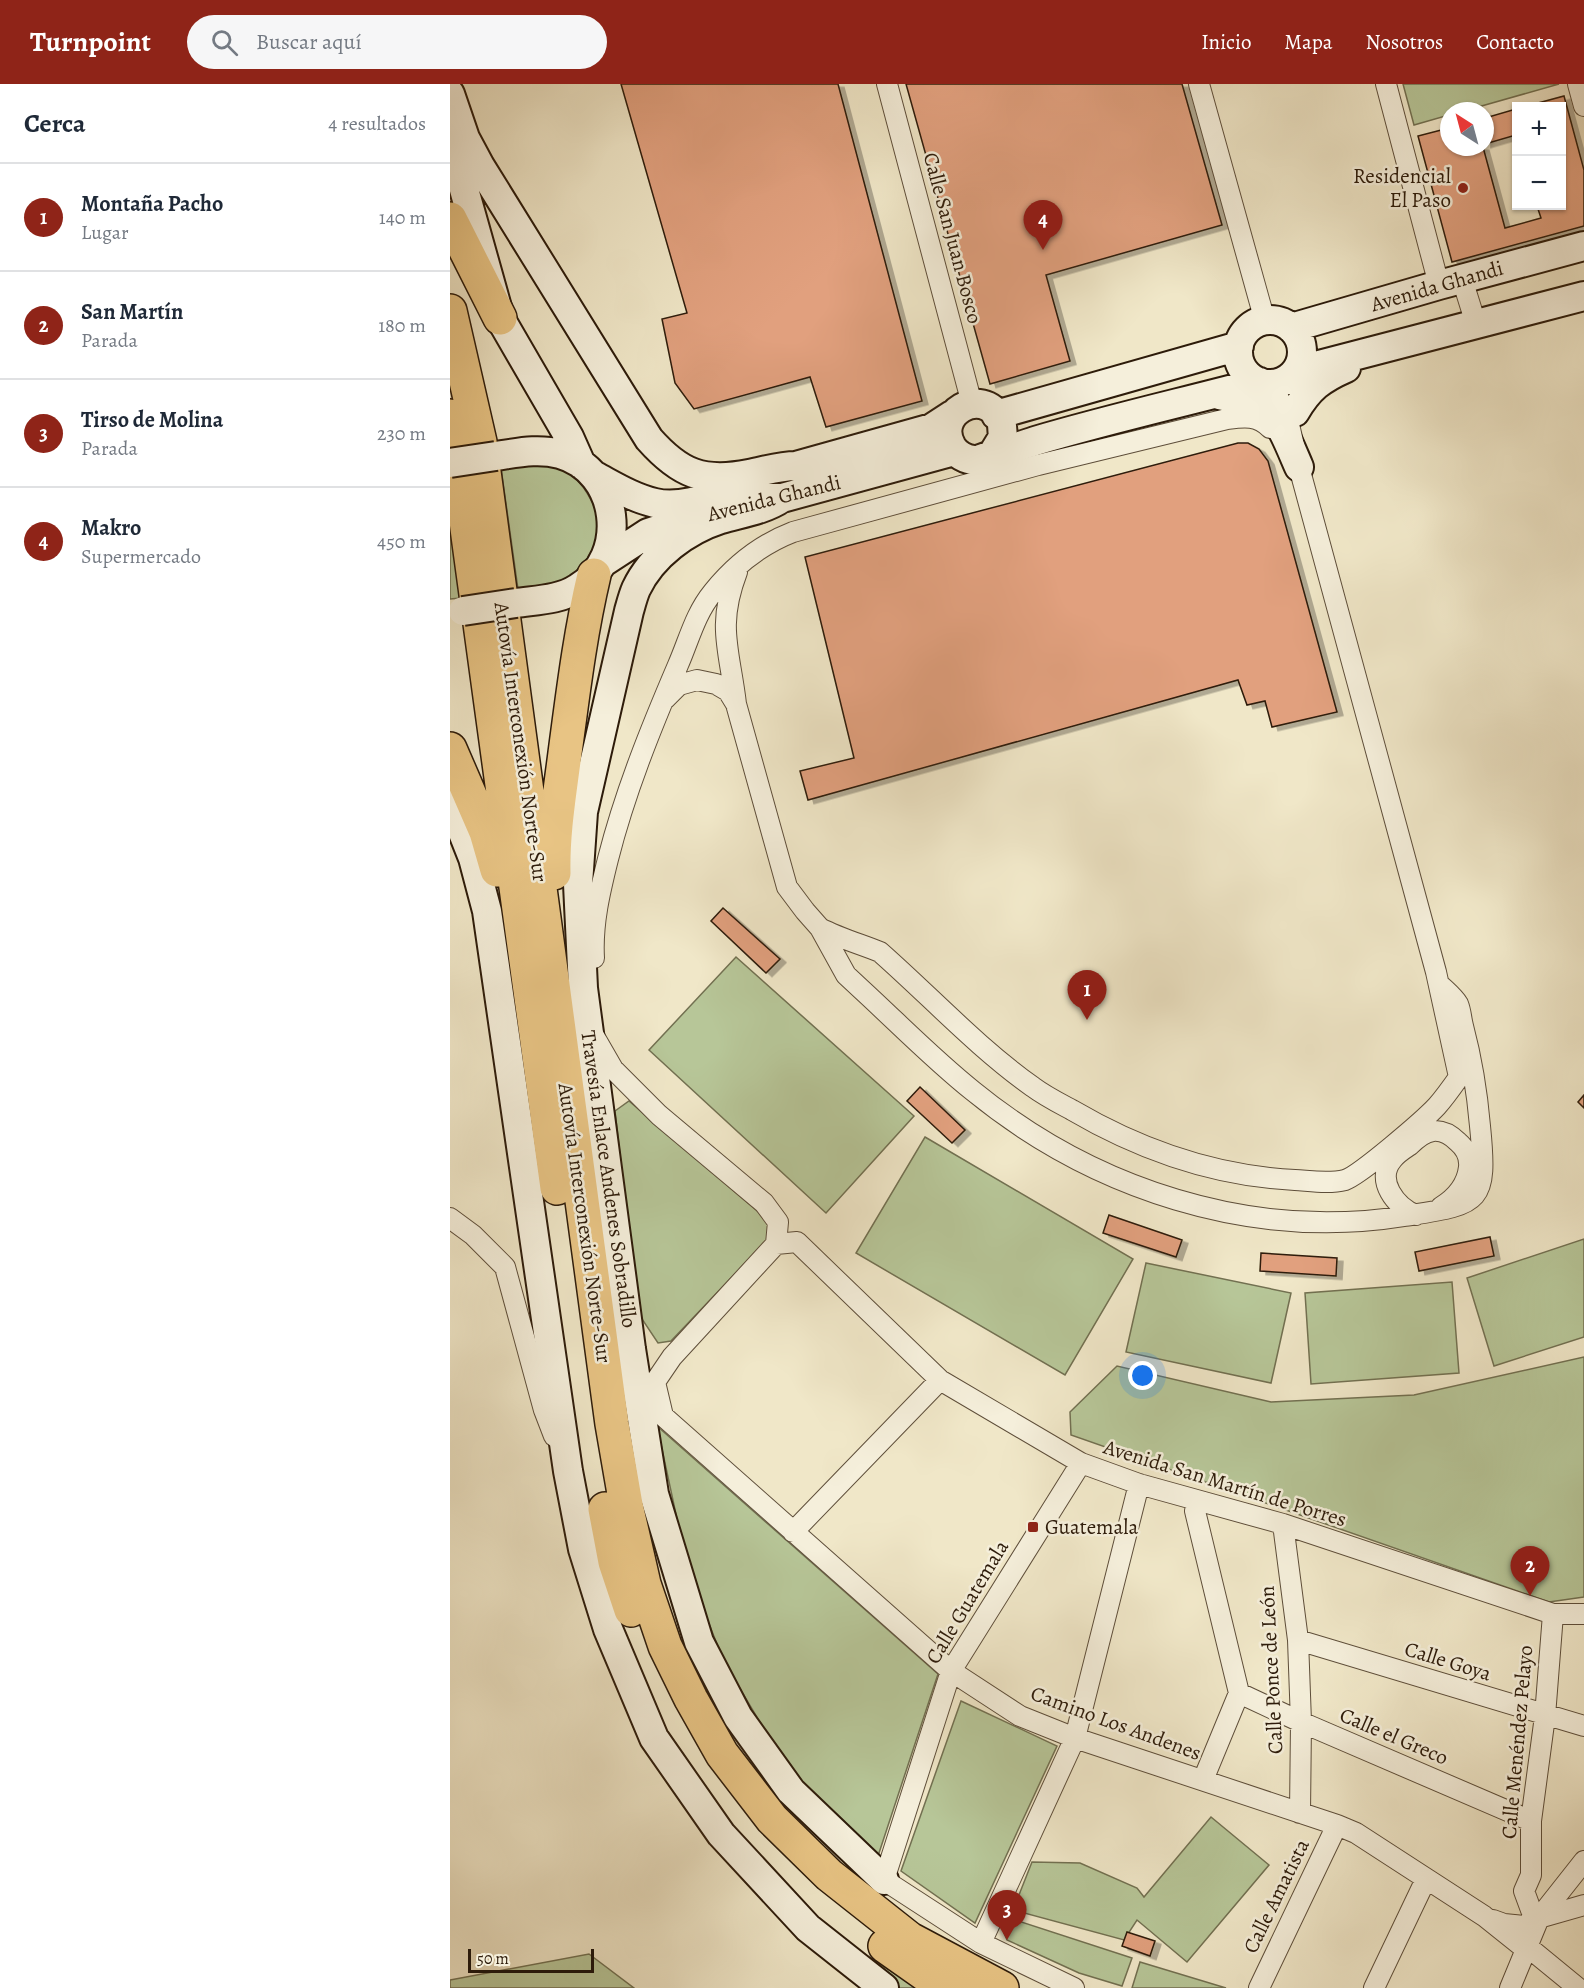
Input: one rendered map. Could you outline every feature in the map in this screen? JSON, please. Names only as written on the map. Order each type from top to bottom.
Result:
[{"type":"highway","points":[[450,219],[500,318]]},
{"type":"highway","name":"Autovía Interconexión Norte-Sur","points":[[450,311],[480,442],[589,1425],[615,1562],[647,1659],[685,1734],[734,1803],[798,1877],[858,1927],[929,1977],[952,1988]]},
{"type":"highway","name":"Autovía Interconexión Norte-Sur","points":[[450,416],[622,1482],[644,1584],[665,1646],[722,1754],[772,1819],[829,1875],[910,1939],[1002,1988]]},
{"type":"highway","points":[[450,749],[486,832],[499,876],[507,924],[538,964],[560,935],[553,871],[555,832],[583,623],[598,569]]},
{"type":"street","name":"Calle San Juan Bosco","points":[[887,84],[963,415]]},
{"type":"street","points":[[1199,84],[1278,325],[1301,344],[1302,353],[1280,378]]},
{"type":"street","points":[[1386,84],[1451,282],[1476,324]]},
{"type":"street","points":[[1578,84],[1584,106]]},
{"type":"street","points":[[450,94],[465,138],[480,166],[649,439],[664,456],[678,467],[697,475],[721,477],[748,474],[781,466],[796,466],[963,415],[1239,346]]},
{"type":"street","points":[[450,124],[460,175],[500,318],[588,470],[603,488],[610,506],[614,524],[610,543],[598,569]]},
{"type":"street","name":"Avenida Ghandi","points":[[1278,325],[1584,246]]},
{"type":"street","points":[[963,415],[947,431],[948,440],[954,451],[964,458],[975,460],[1039,440],[1584,296]]},
{"type":"street","points":[[1278,325],[1248,329],[1242,337],[1238,355],[1245,372],[1280,378]]},
{"type":"street","points":[[1295,412],[1305,394],[1332,374],[1369,360],[1392,346]]},
{"type":"street","points":[[1280,378],[1295,412],[1299,466]]},
{"type":"street","points":[[820,928],[880,952],[1004,1065],[1035,1089],[1122,1138],[1170,1157],[1222,1171],[1266,1179],[1330,1182],[1347,1179],[1366,1166],[1436,1107],[1451,1090],[1459,1077],[1439,984],[1299,466],[1280,378]]},
{"type":"street","points":[[1214,394],[1265,408],[1282,429],[1299,466]]},
{"type":"street","points":[[963,415],[1001,420],[1003,437],[992,455]]},
{"type":"street","points":[[776,1244],[778,1222],[764,1203],[659,1115],[613,1069],[588,1023],[596,995],[597,908],[615,831],[661,702],[698,615],[712,593],[739,566],[776,539],[793,532],[1038,465],[1227,419],[1257,418],[1276,435],[1299,466]]},
{"type":"street","name":"Avenida Ghandi","points":[[450,463],[543,451],[562,455],[640,498],[669,505],[783,474],[796,466]]},
{"type":"street","name":"Avenida Ghandi","points":[[456,611],[561,596],[578,589],[598,569],[648,533],[672,524],[768,497],[783,498],[954,451]]},
{"type":"street","name":"Travesía Enlace Andenes Sobradillo","points":[[783,498],[771,506],[719,520],[681,538],[664,552],[636,588],[592,766],[583,812],[578,884],[583,988],[631,1348],[654,1494],[699,1642],[738,1717],[791,1791],[884,1880]]},
{"type":"street","points":[[739,566],[727,602],[724,626],[727,653],[736,704],[787,887],[820,928],[846,975],[972,1090],[1015,1123],[1088,1166],[1163,1197],[1193,1206],[1257,1218],[1297,1222],[1366,1222],[1425,1213],[1465,1203],[1474,1198],[1481,1188],[1484,1174],[1478,1104],[1472,1057],[1457,1002],[1439,984]]},
{"type":"street","points":[[661,702],[679,685],[697,680],[716,684],[728,691],[736,704]]},
{"type":"street","points":[[450,800],[473,858],[486,911],[568,1471],[583,1549],[608,1629],[654,1738],[721,1834],[808,1928],[884,1988]]},
{"type":"street","points":[[1419,1137],[1432,1131],[1451,1136],[1463,1147],[1470,1161],[1468,1176],[1461,1191],[1451,1201],[1425,1213],[1405,1210],[1394,1200],[1388,1186],[1386,1172],[1392,1160],[1419,1137],[1464,1091],[1467,1073],[1461,1043],[1452,1017],[1443,1006]]},
{"type":"street","points":[[450,1218],[473,1236],[505,1267],[544,1410],[568,1471]]},
{"type":"street","name":"Avenida San Martín de Porres","points":[[776,1244],[797,1242],[940,1380],[1081,1462],[1139,1484],[1283,1524],[1553,1614],[1584,1614]]},
{"type":"street","name":"Camino Los Andenes","points":[[776,1244],[672,1356],[655,1382],[663,1416],[951,1671],[1020,1716],[1075,1738],[1356,1833],[1484,1916],[1519,1944],[1528,1947],[1578,1988]]},
{"type":"street","points":[[793,1532],[940,1380]]},
{"type":"street","name":"Calle Guatemala","points":[[884,1880],[951,1671],[1081,1462]]},
{"type":"street","points":[[981,1943],[1075,1738],[1139,1484]]},
{"type":"street","points":[[1198,1502],[1195,1511],[1239,1693],[1203,1780]]},
{"type":"street","name":"Calle Ponce de León","points":[[1283,1524],[1298,1641],[1301,1722],[1300,1813]]},
{"type":"street","name":"Calle Menéndez Pelayo","points":[[1539,1918],[1530,1910],[1524,1891],[1531,1875],[1531,1821],[1545,1716],[1553,1614]]},
{"type":"street","name":"Calle Goya","points":[[1298,1641],[1584,1726]]},
{"type":"street","name":"Calle el Greco","points":[[1239,1693],[1531,1821]]},
{"type":"street","name":"Calle Amatista","points":[[1259,1988],[1337,1825]]},
{"type":"street","points":[[1531,1875],[1538,1882],[1551,1888],[1558,1887],[1584,1859]]},
{"type":"street","points":[[1510,1988],[1539,1918],[1584,1859]]},
{"type":"street","points":[[1584,1872],[1578,1889],[1584,1899]]},
{"type":"street","points":[[1374,1988],[1426,1879]]},
{"type":"street","points":[[884,1880],[981,1943],[1074,1988]]},
{"type":"street","name":"Camino Los Andenes","points":[[1484,1916],[1504,1924],[1524,1926],[1539,1918],[1584,1905]]},
{"type":"green space","points":[[1403,84],[1559,84],[1494,102],[1440,102],[1440,118],[1414,125]]},
{"type":"green space","points":[[538,462],[568,473],[580,483],[594,506],[599,532],[588,557],[570,577],[559,583],[518,589],[501,468]]},
{"type":"green space","points":[[450,521],[461,598],[450,599]]},
{"type":"green space","points":[[736,957],[914,1116],[826,1213],[649,1050]]},
{"type":"green space","points":[[629,1101],[770,1222],[770,1237],[671,1341],[658,1343],[638,1313],[615,1111]]},
{"type":"green space","points":[[925,1137],[1133,1259],[1065,1375],[856,1253]]},
{"type":"green space","points":[[1584,1239],[1584,1337],[1494,1366],[1467,1278]]},
{"type":"green space","points":[[1146,1263],[1291,1293],[1271,1383],[1126,1352]]},
{"type":"green space","points":[[1452,1282],[1459,1373],[1311,1384],[1305,1293]]},
{"type":"green space","points":[[1584,1357],[1584,1597],[1549,1602],[1071,1435],[1070,1412],[1117,1366],[1271,1402],[1414,1395]]},
{"type":"green space","points":[[657,1426],[938,1674],[877,1859],[789,1771],[724,1662],[688,1570]]},
{"type":"green space","points":[[961,1701],[1057,1746],[975,1923],[901,1871]]},
{"type":"green space","points":[[1211,1817],[1269,1865],[1187,1962],[1137,1920],[1124,1940],[1013,1910],[1032,1862],[1080,1863],[1137,1888],[1144,1897]]},
{"type":"green space","points":[[1009,1918],[1132,1958],[1122,1986],[1079,1973],[1007,1940],[1004,1933]]},
{"type":"green space","points":[[856,1949],[918,1988],[895,1988]]},
{"type":"green space","points":[[589,1954],[634,1988],[450,1988],[450,1980]]},
{"type":"green space","points":[[1140,1962],[1226,1988],[1132,1988]]},
{"type":"building","points":[[621,84],[838,84],[922,401],[826,427],[810,377],[694,409],[675,383],[662,319],[687,313]]},
{"type":"building","points":[[906,84],[1182,84],[1222,225],[1046,275],[1070,361],[990,384]]},
{"type":"building","name":"Residencial El Paso","points":[[1564,96],[1566,102],[1542,102]]},
{"type":"building","name":"Residencial El Paso","points":[[1566,103],[1584,170],[1584,226],[1452,262],[1418,136],[1440,130],[1440,156],[1485,156],[1505,228],[1541,218],[1538,210],[1566,210]]},
{"type":"building","points":[[1512,110],[1512,136],[1494,141],[1494,115]]},
{"type":"building","points":[[1238,443],[1248,443],[1259,449],[1268,461],[1337,712],[1272,727],[1265,701],[1247,705],[1238,680],[808,800],[800,771],[854,758],[805,557]]},
{"type":"building","points":[[723,908],[780,959],[766,973],[711,921]]},
{"type":"building","points":[[920,1087],[965,1130],[952,1143],[907,1101]]},
{"type":"building","points":[[1584,1095],[1584,1108],[1578,1102]]},
{"type":"building","points":[[1109,1215],[1182,1240],[1176,1257],[1103,1233]]},
{"type":"building","points":[[1490,1237],[1494,1256],[1419,1271],[1415,1252]]},
{"type":"building","points":[[1261,1253],[1337,1258],[1336,1276],[1260,1271]]},
{"type":"building","points":[[1127,1932],[1155,1941],[1150,1956],[1122,1946]]},
{"type":"place","name":"Residencial El Paso","points":[[1463,188]]},
{"type":"place","name":"Makro","points":[[1043,250]]},
{"type":"place","name":"Montaña Pacho","points":[[1087,1020]]},
{"type":"place","name":"Guatemala","points":[[1033,1527]]},
{"type":"place","name":"San Martín","points":[[1530,1596]]},
{"type":"place","name":"Tirso de Molina","points":[[1007,1940]]}]
